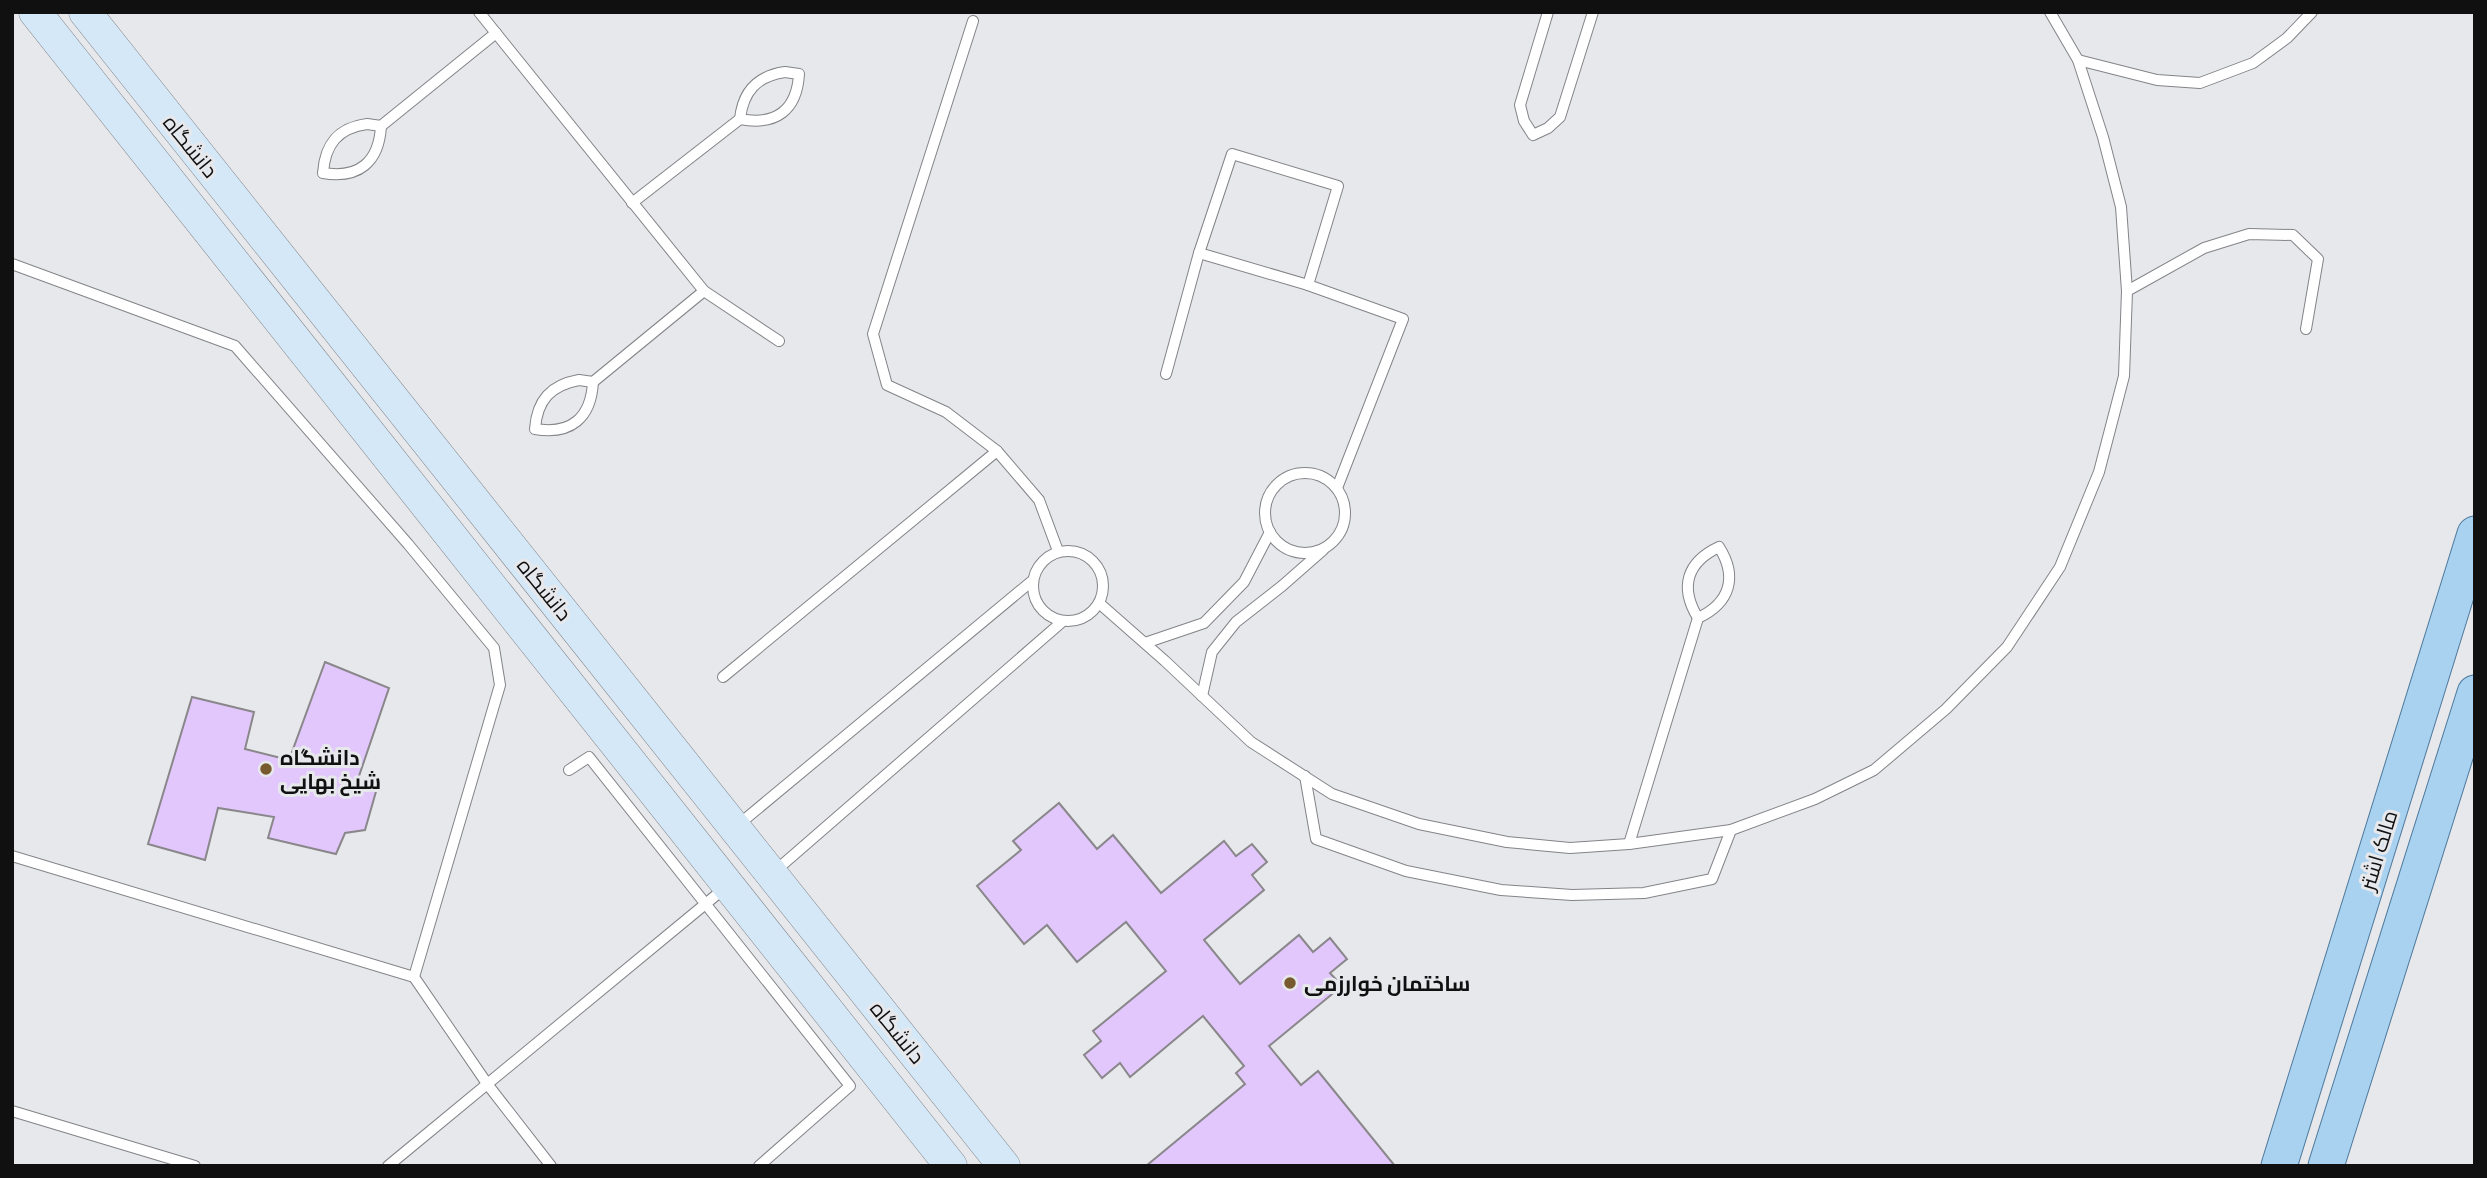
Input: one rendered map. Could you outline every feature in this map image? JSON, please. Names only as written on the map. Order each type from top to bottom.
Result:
[{"type":"main road","name":"دانشگاه","points":[[35,12],[717,895],[951,1166]]},
{"type":"main road","name":"دانشگاه","points":[[85,12],[1004,1166]]},
{"type":"main road","name":"مالک اشتر","points":[[2279,1166],[2475,534]]},
{"type":"main road","points":[[2326,1166],[2475,693]]},
{"type":"lane","points":[[479,12],[704,291],[779,341]]},
{"type":"lane","points":[[1548,12],[1520,105],[1524,121],[1533,135],[1548,128],[1560,117],[1594,12]]},
{"type":"lane","points":[[1099,603],[1251,742],[1332,794],[1419,824],[1520,844],[1570,848],[1629,845],[1731,830],[1815,799],[1874,770],[1945,709],[2007,647],[2060,567],[2099,472],[2124,376],[2127,290],[2121,207],[2103,137],[2078,60],[2050,12]]},
{"type":"lane","points":[[2078,60],[2157,80],[2200,83],[2253,62],[2287,38],[2312,12]]},
{"type":"lane","points":[[973,21],[873,334],[887,386],[946,412],[997,451],[1039,500],[1058,551]]},
{"type":"lane","points":[[381,126],[380,141],[374,155],[365,165],[352,173],[323,173],[327,151],[339,133],[352,126],[381,126],[496,33]]},
{"type":"lane","points":[[632,203],[740,119],[742,104],[748,91],[758,80],[771,74],[799,74],[798,89],[792,103],[782,113],[769,120],[755,122],[740,119]]},
{"type":"lane","points":[[1166,374],[1199,253],[1232,154],[1338,186],[1308,285]]},
{"type":"lane","points":[[2127,290],[2204,247],[2249,234],[2293,235],[2318,259],[2306,329]]},
{"type":"lane","points":[[1199,253],[1308,285],[1402,319],[1336,488]]},
{"type":"lane","points":[[12,264],[235,346],[408,544],[494,648],[500,685],[414,977]]},
{"type":"lane","points":[[593,382],[593,397],[587,411],[577,422],[564,429],[536,429],[536,414],[542,401],[552,390],[564,383],[579,380],[593,382],[704,291]]},
{"type":"lane","points":[[723,677],[997,451]]},
{"type":"lane","points":[[1202,695],[1212,652],[1236,622],[1327,546],[1337,537],[1343,526],[1343,499],[1327,479],[1302,473],[1289,476],[1278,483],[1266,506],[1270,532],[1278,542],[1289,549],[1315,552],[1327,546]]},
{"type":"lane","points":[[1145,643],[1204,623],[1244,582],[1270,532]]},
{"type":"lane","points":[[1629,845],[1698,618],[1716,607],[1728,588],[1730,574],[1727,559],[1719,547],[1706,553],[1695,563],[1689,577],[1687,591],[1690,605],[1698,618]]},
{"type":"lane","points":[[1072,550],[1085,554],[1096,564],[1102,576],[1103,590],[1099,603],[1089,614],[1077,620],[1063,621],[1050,617],[1039,608],[1033,595],[1032,581],[1037,568],[1046,557],[1058,551],[1072,550]]},
{"type":"lane","points":[[734,827],[1032,581]]},
{"type":"lane","points":[[771,874],[1063,621]]},
{"type":"lane","points":[[569,770],[589,757],[717,895],[850,1086],[759,1166]]},
{"type":"lane","points":[[1305,776],[1316,839],[1406,870],[1501,890],[1572,895],[1643,893],[1712,879],[1731,830]]},
{"type":"lane","points":[[12,856],[414,977],[488,1085],[551,1166]]},
{"type":"lane","points":[[388,1166],[717,895]]},
{"type":"lane","points":[[12,1111],[195,1166]]},
{"type":"building","name":"دانشگاه شیخ بهایی","points":[[325,662],[389,688],[358,779],[377,788],[365,830],[345,833],[336,854],[268,838],[274,817],[218,808],[205,860],[148,844],[192,697],[254,712],[245,749],[289,760]]},
{"type":"building","name":"ساختمان خوارزمی","points":[[1059,803],[1097,849],[1113,835],[1161,893],[1224,841],[1236,856],[1252,844],[1267,862],[1252,875],[1264,890],[1204,940],[1240,984],[1299,935],[1313,952],[1330,938],[1347,959],[1330,973],[1342,986],[1269,1046],[1301,1085],[1318,1071],[1395,1166],[1146,1166],[1245,1084],[1236,1073],[1244,1066],[1203,1016],[1130,1077],[1120,1063],[1102,1078],[1084,1055],[1101,1041],[1093,1031],[1166,971],[1126,922],[1077,962],[1047,925],[1024,944],[977,886],[1021,850],[1013,841]]},
{"type":"place","name":"دانشگاه شیخ بهایی","points":[[266,769]]},
{"type":"place","name":"ساختمان خوارزمی","points":[[1290,983]]}]
